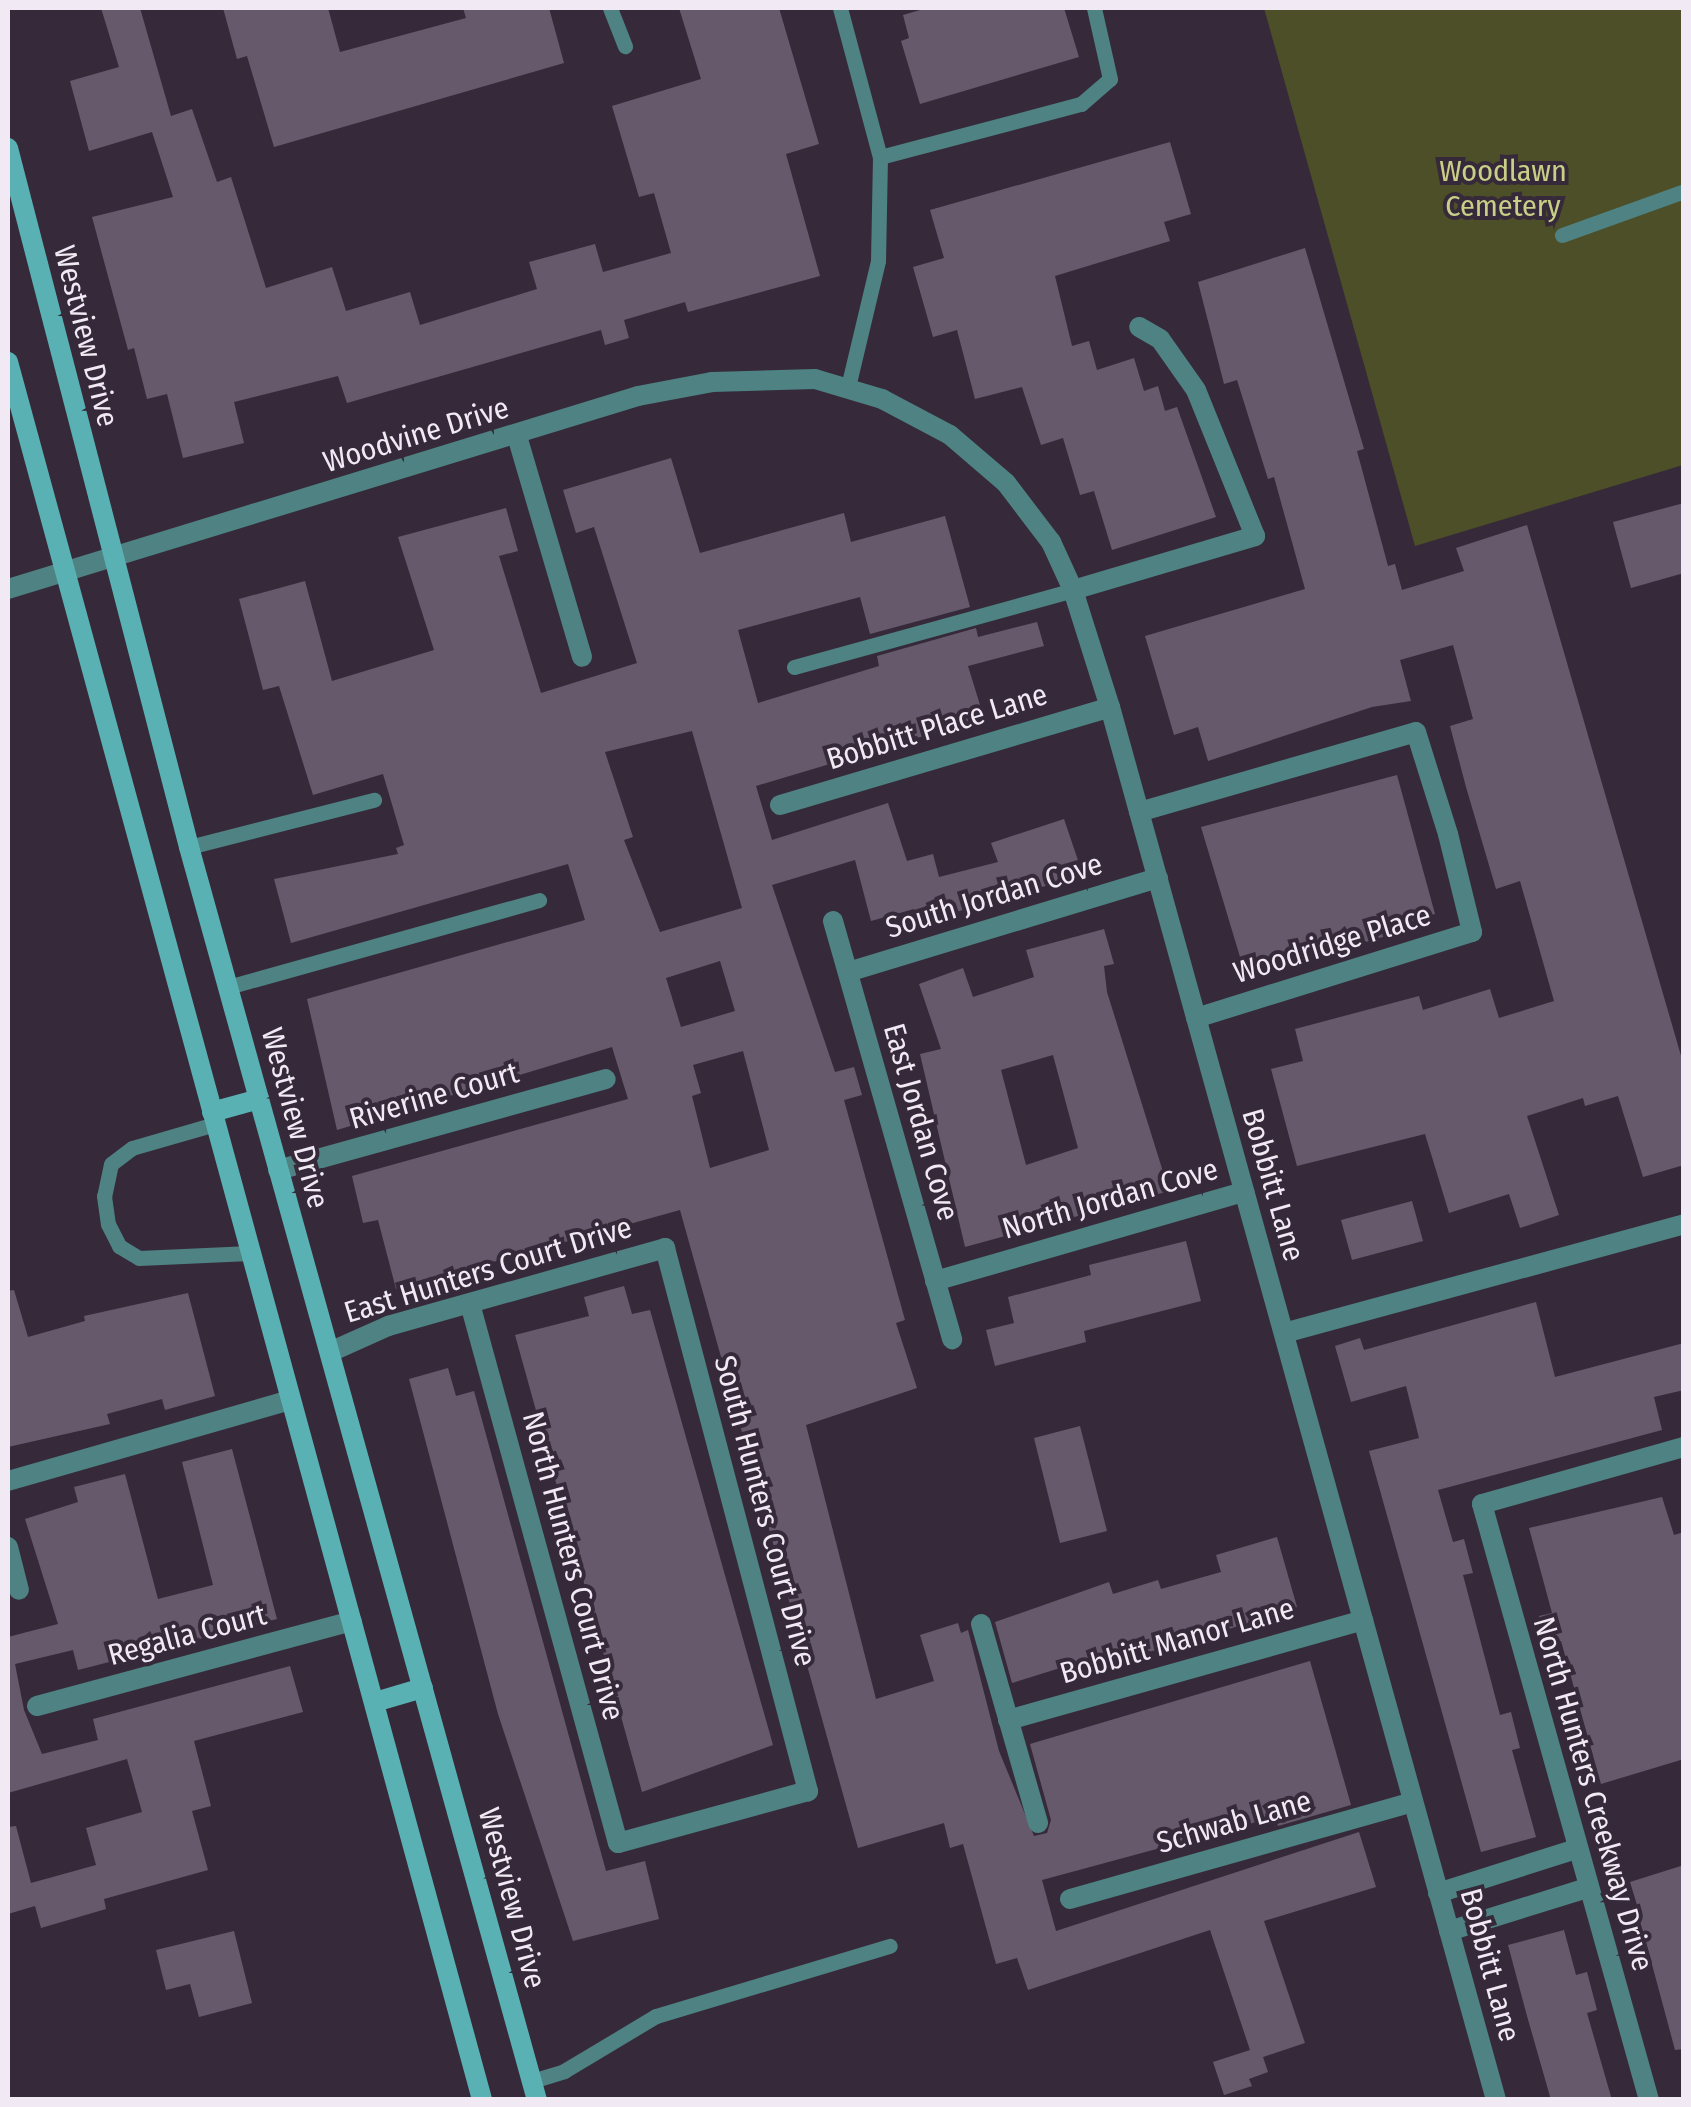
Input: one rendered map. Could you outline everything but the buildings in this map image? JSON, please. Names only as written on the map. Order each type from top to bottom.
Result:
[{"type":"main road","name":"Westview Drive","points":[[8,148],[189,847],[534,2090]]},
{"type":"main road","points":[[8,362],[62,574],[482,2100]]},
{"type":"main road","points":[[213,1118],[259,1099]]},
{"type":"main road","points":[[375,1702],[424,1688]]},
{"type":"street","points":[[1074,590],[1255,536],[1196,390],[1160,339],[1139,327]]},
{"type":"street","name":"Woodvine Drive","points":[[8,589],[113,561],[638,396],[712,382],[782,378],[848,387]]},
{"type":"street","name":"Bobbitt Lane","points":[[848,387],[918,415],[980,458],[1032,514],[1074,590],[1158,878],[1496,2100]]},
{"type":"street","points":[[517,436],[582,657]]},
{"type":"street","name":"Bobbitt Place Lane","points":[[780,805],[1110,707]]},
{"type":"street","name":"Woodridge Place","points":[[1139,812],[1416,732],[1448,834],[1472,932],[1196,1018]]},
{"type":"street","name":"South Jordan Cove","points":[[848,972],[1158,878]]},
{"type":"street","name":"East Jordan Cove","points":[[833,921],[952,1338]]},
{"type":"street","name":"Riverine Court","points":[[278,1170],[606,1079]]},
{"type":"street","name":"North Jordan Cove","points":[[935,1280],[1244,1192]]},
{"type":"street","points":[[1284,1334],[1684,1224]]},
{"type":"street","name":"East Hunters Court Drive","points":[[330,1352],[388,1326],[665,1248]]},
{"type":"street","name":"South Hunters Court Drive","points":[[618,1842],[808,1790],[665,1248]]},
{"type":"street","name":"North Hunters Court Drive","points":[[470,1304],[618,1842]]},
{"type":"street","points":[[8,1481],[290,1400]]},
{"type":"street","name":"North Hunters Creekway Drive","points":[[1649,2100],[1586,1888],[1482,1504],[1684,1447]]},
{"type":"street","points":[[8,1548],[19,1590]]},
{"type":"street","name":"Bobbitt Manor Lane","points":[[1008,1720],[1363,1620]]},
{"type":"street","name":"Regalia Court","points":[[37,1706],[352,1621]]},
{"type":"street","points":[[980,1624],[1038,1823]]},
{"type":"street","name":"Schwab Lane","points":[[1070,1899],[1414,1802]]},
{"type":"street","points":[[1438,1893],[1576,1849]]},
{"type":"street","points":[[1449,1930],[1586,1888]]},
{"type":"lane","points":[[610,8],[625,46]]},
{"type":"lane","points":[[840,8],[880,157],[878,261],[848,387]]},
{"type":"lane","points":[[880,157],[1081,104],[1110,80],[1094,8]]},
{"type":"lane","points":[[1562,234],[1684,190]]},
{"type":"lane","points":[[794,667],[1074,590]]},
{"type":"lane","points":[[189,847],[374,800]]},
{"type":"lane","points":[[228,986],[539,900]]},
{"type":"lane","points":[[213,1118],[132,1148],[111,1164],[104,1196],[108,1224],[119,1246],[139,1258],[250,1252]]},
{"type":"lane","points":[[534,2090],[656,2016],[890,1946]]},
{"type":"green space","name":"Woodlawn Cemetery","points":[[1264,8],[1683,8],[1683,465],[1415,546]]}]
